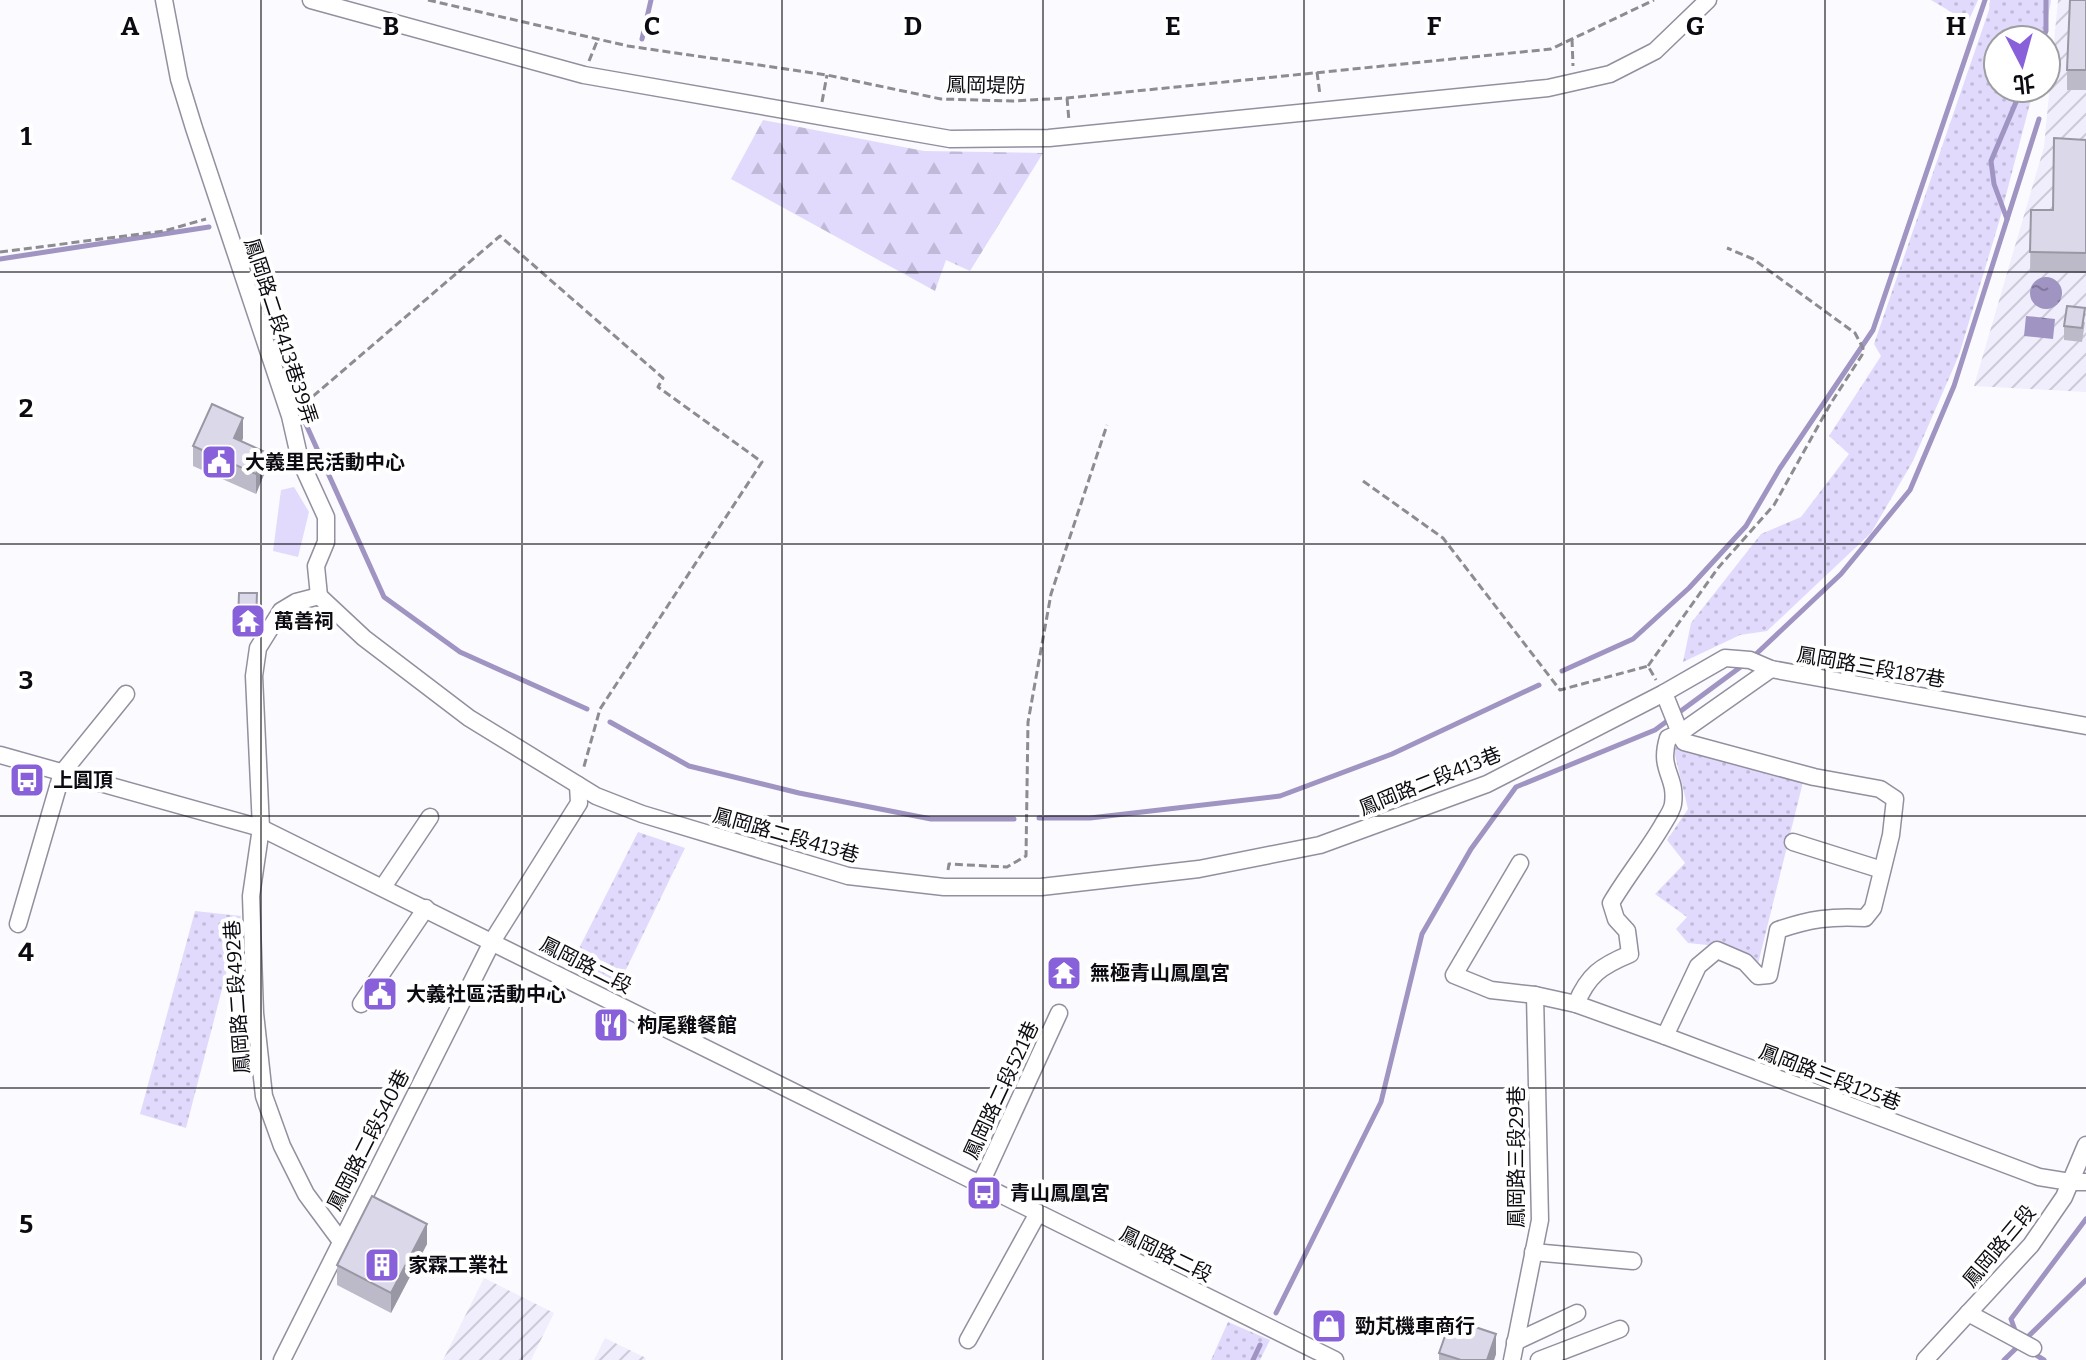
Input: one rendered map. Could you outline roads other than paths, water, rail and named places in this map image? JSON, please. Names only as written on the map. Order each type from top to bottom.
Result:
[{"type":"street","name":"鳳岡路二段413巷39弄","points":[[164,0],[179,79],[221,214],[290,416],[300,460],[326,517],[326,542],[316,566],[319,596]]},
{"type":"street","points":[[311,0],[584,75],[950,139],[1071,136],[1548,88],[1610,74],[1655,51],[1708,0]]},
{"type":"street","points":[[261,828],[254,676],[258,648],[281,611],[296,602],[319,596]]},
{"type":"street","name":"鳳岡路二段413巷","points":[[319,596],[364,638],[469,718],[596,796],[642,814],[848,876],[944,887],[1041,887],[1199,869],[1320,845],[1487,784],[1725,658],[1750,660],[1771,669]]},
{"type":"street","name":"鳳岡路三段187巷","points":[[1680,733],[1771,669],[2086,726]]},
{"type":"street","points":[[1664,693],[1684,742],[1814,777],[1880,789],[1895,799],[1891,835],[1873,908],[1865,918],[1837,916],[1809,919],[1778,930],[1769,975],[1758,976],[1745,962],[1717,950],[1698,966],[1665,1036]]},
{"type":"street","points":[[18,924],[62,773],[126,694]]},
{"type":"street","points":[[1520,863],[1454,975],[1491,990],[1576,1004],[1589,978],[1611,962],[1630,954],[1627,931],[1616,919],[1611,903],[1621,885],[1634,872],[1673,807],[1674,785],[1664,764],[1664,752],[1668,738],[1680,733]]},
{"type":"street","name":"鳳岡路二段","points":[[0,755],[261,828],[493,940],[1335,1360]]},
{"type":"street","name":"鳳岡路二段540巷","points":[[282,1360],[493,940],[579,803],[578,785]]},
{"type":"street","points":[[383,887],[430,817]]},
{"type":"street","name":"鳳岡路二段492巷","points":[[261,828],[251,896],[255,1013],[264,1096],[282,1146],[306,1194],[340,1240]]},
{"type":"street","points":[[1793,842],[1882,870]]},
{"type":"street","points":[[361,1004],[426,908]]},
{"type":"street","name":"鳳岡路三段29巷","points":[[1512,1360],[1540,1220],[1535,995]]},
{"type":"street","name":"鳳岡路三段125巷","points":[[1576,1004],[2039,1177],[2078,1182]]},
{"type":"street","name":"鳳岡路二段521巷","points":[[980,1185],[1059,1013]]},
{"type":"street","name":"鳳岡路三段","points":[[1925,1360],[2031,1245],[2078,1182],[2086,1145]]},
{"type":"street","points":[[968,1340],[1038,1213]]},
{"type":"street","points":[[1533,1252],[1633,1261]]},
{"type":"street","points":[[1515,1342],[1577,1313]]},
{"type":"street","points":[[1968,1313],[2033,1348]]},
{"type":"street","points":[[1539,1360],[1620,1329]]},
{"type":"water","points":[[2046,277],[2058,281],[2062,293],[2058,305],[2046,309],[2034,305],[2030,293],[2034,281]]},
{"type":"water","points":[[2026,316],[2055,319],[2053,339],[2024,336]]},
{"type":"waterway","points":[[642,39],[651,0]]},
{"type":"waterway","points":[[1562,671],[1633,639],[1689,588],[1746,526],[1780,468],[1873,330],[1985,0]]},
{"type":"waterway","points":[[2046,0],[2046,24]]},
{"type":"waterway","points":[[2007,219],[1994,184],[1991,161],[2015,104]]},
{"type":"waterway","points":[[1754,656],[1841,574],[1910,490],[1954,386],[2039,119]]},
{"type":"waterway","points":[[0,259],[209,227]]},
{"type":"waterway","points":[[244,252],[295,395]]},
{"type":"waterway","points":[[304,420],[384,597],[460,652],[587,709]]},
{"type":"waterway","points":[[1276,1313],[1381,1102],[1422,934],[1471,849],[1516,787],[1655,730],[1746,663]]},
{"type":"waterway","points":[[1039,818],[1090,818],[1280,796],[1392,754],[1539,685]]},
{"type":"waterway","points":[[610,722],[689,766],[799,793],[931,819],[1014,819]]},
{"type":"waterway","points":[[2016,1333],[2011,1319],[2086,1219]]},
{"type":"waterway","points":[[2004,1360],[2086,1280]]},
{"type":"waterway","points":[[1253,1360],[1260,1345]]},
{"type":"waterway","points":[[2031,1352],[2044,1360]]},
{"type":"place","name":"大義里民活動中心","points":[[219,462]]},
{"type":"place","name":"萬善祠","points":[[248,621]]},
{"type":"place","name":"上圓頂","points":[[27,780]]},
{"type":"place","name":"無極青山鳳凰宮","points":[[1064,973]]},
{"type":"place","name":"大義社區活動中心","points":[[380,994]]},
{"type":"place","name":"枸尾雞餐館","points":[[611,1025]]},
{"type":"place","name":"青山鳳凰宮","points":[[984,1193]]},
{"type":"place","name":"家霖工業社","points":[[382,1265]]},
{"type":"place","name":"勁芃機車商行","points":[[1329,1326]]}]
